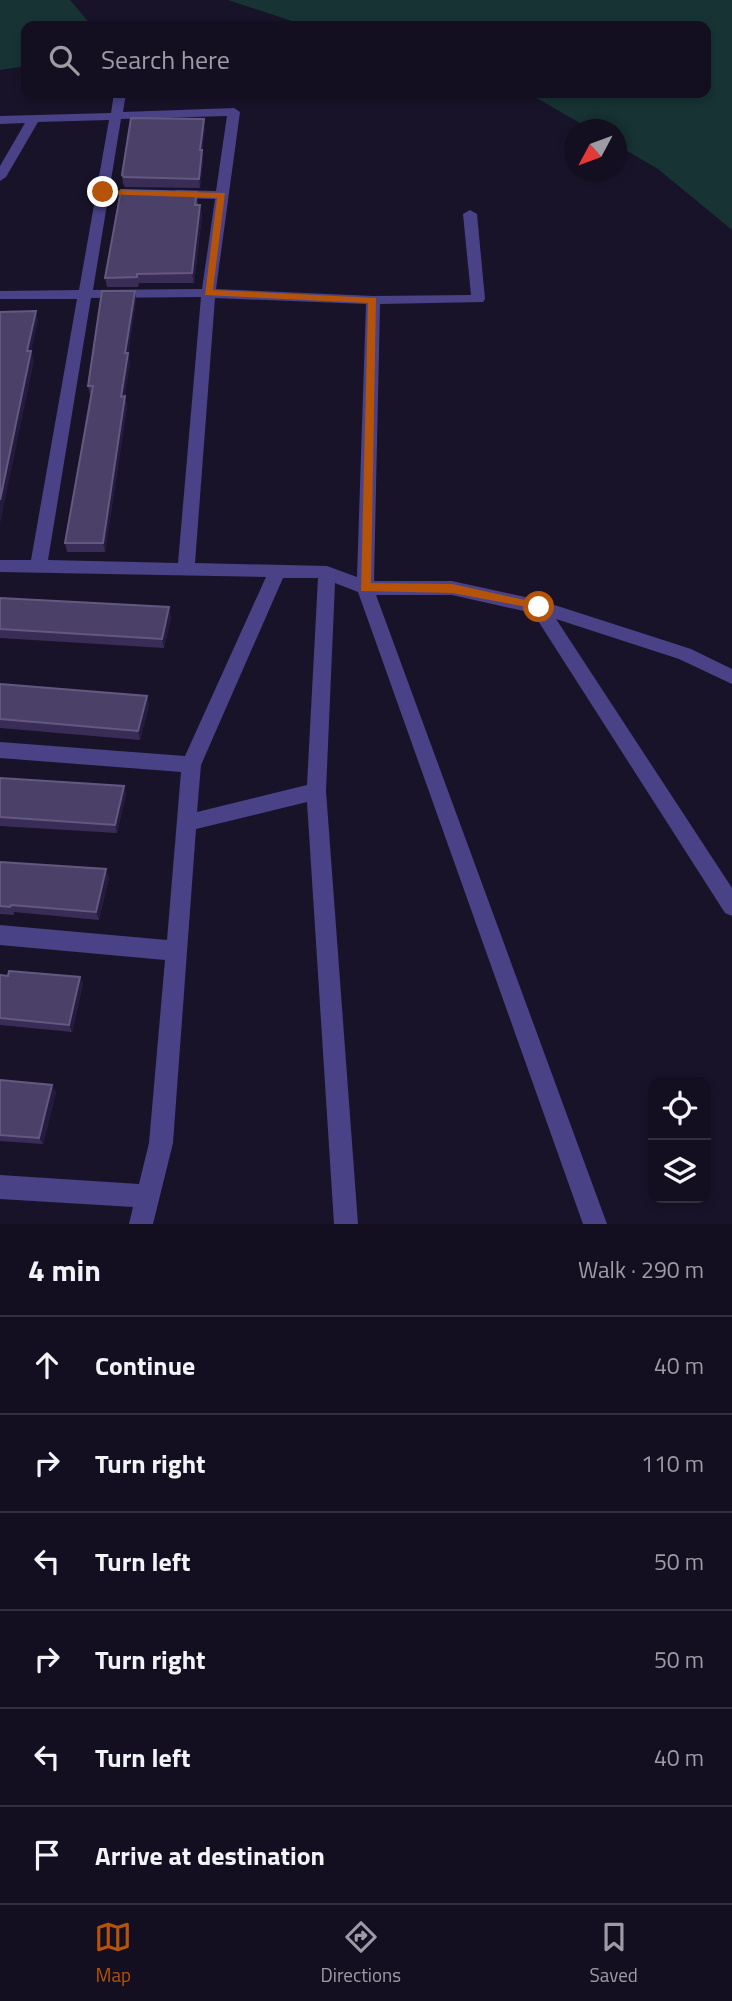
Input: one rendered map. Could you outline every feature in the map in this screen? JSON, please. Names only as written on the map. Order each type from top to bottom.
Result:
[{"type":"street","points":[[38,567],[85,295],[109,193],[119,98]]},
{"type":"street","points":[[0,120],[234,112],[208,293],[186,569]]},
{"type":"street","points":[[0,177],[34,118]]},
{"type":"street","points":[[156,194],[222,195]]},
{"type":"street","points":[[0,295],[208,293],[373,300],[478,299],[470,214]]},
{"type":"street","points":[[373,300],[365,587],[595,1224]]},
{"type":"street","points":[[0,566],[327,572],[365,587],[452,588],[539,607],[685,654],[732,677]]},
{"type":"street","points":[[141,1224],[161,1143],[191,765],[277,571]]},
{"type":"street","points":[[327,572],[316,791],[346,1224]]},
{"type":"street","points":[[539,607],[732,906]]},
{"type":"street","points":[[0,750],[191,765]]},
{"type":"street","points":[[186,823],[316,791]]},
{"type":"street","points":[[0,935],[176,951]]},
{"type":"street","points":[[0,1187],[147,1196]]},
{"type":"green space","points":[[0,0],[70,0],[88,21],[21,21],[21,67],[0,70]]},
{"type":"green space","points":[[228,0],[732,0],[732,230],[658,169],[627,151],[627,119],[573,119],[537,98],[711,98],[711,21],[292,21]]},
{"type":"building","points":[[131,118],[204,119],[199,179],[124,177],[122,175]]},
{"type":"building","points":[[121,190],[197,192],[195,205],[200,205],[192,273],[137,274],[137,277],[105,278]]},
{"type":"building","points":[[102,291],[135,291],[121,397],[125,396],[103,543],[65,543],[93,386],[88,386]]},
{"type":"building","points":[[36,311],[27,351],[31,351],[0,500],[0,312]]},
{"type":"building","points":[[0,598],[169,607],[162,639],[0,629]]},
{"type":"building","points":[[0,684],[147,696],[138,731],[0,719]]},
{"type":"building","points":[[0,778],[124,786],[115,825],[0,817]]},
{"type":"building","points":[[0,862],[106,869],[96,912],[0,906]]},
{"type":"building","points":[[9,971],[80,977],[69,1025],[0,1018],[0,975],[8,976]]},
{"type":"building","points":[[0,1080],[52,1085],[39,1138],[0,1135]]},
{"type":"route","points":[[103,192],[222,195],[208,293],[373,300],[365,587],[452,588],[539,607]]}]
